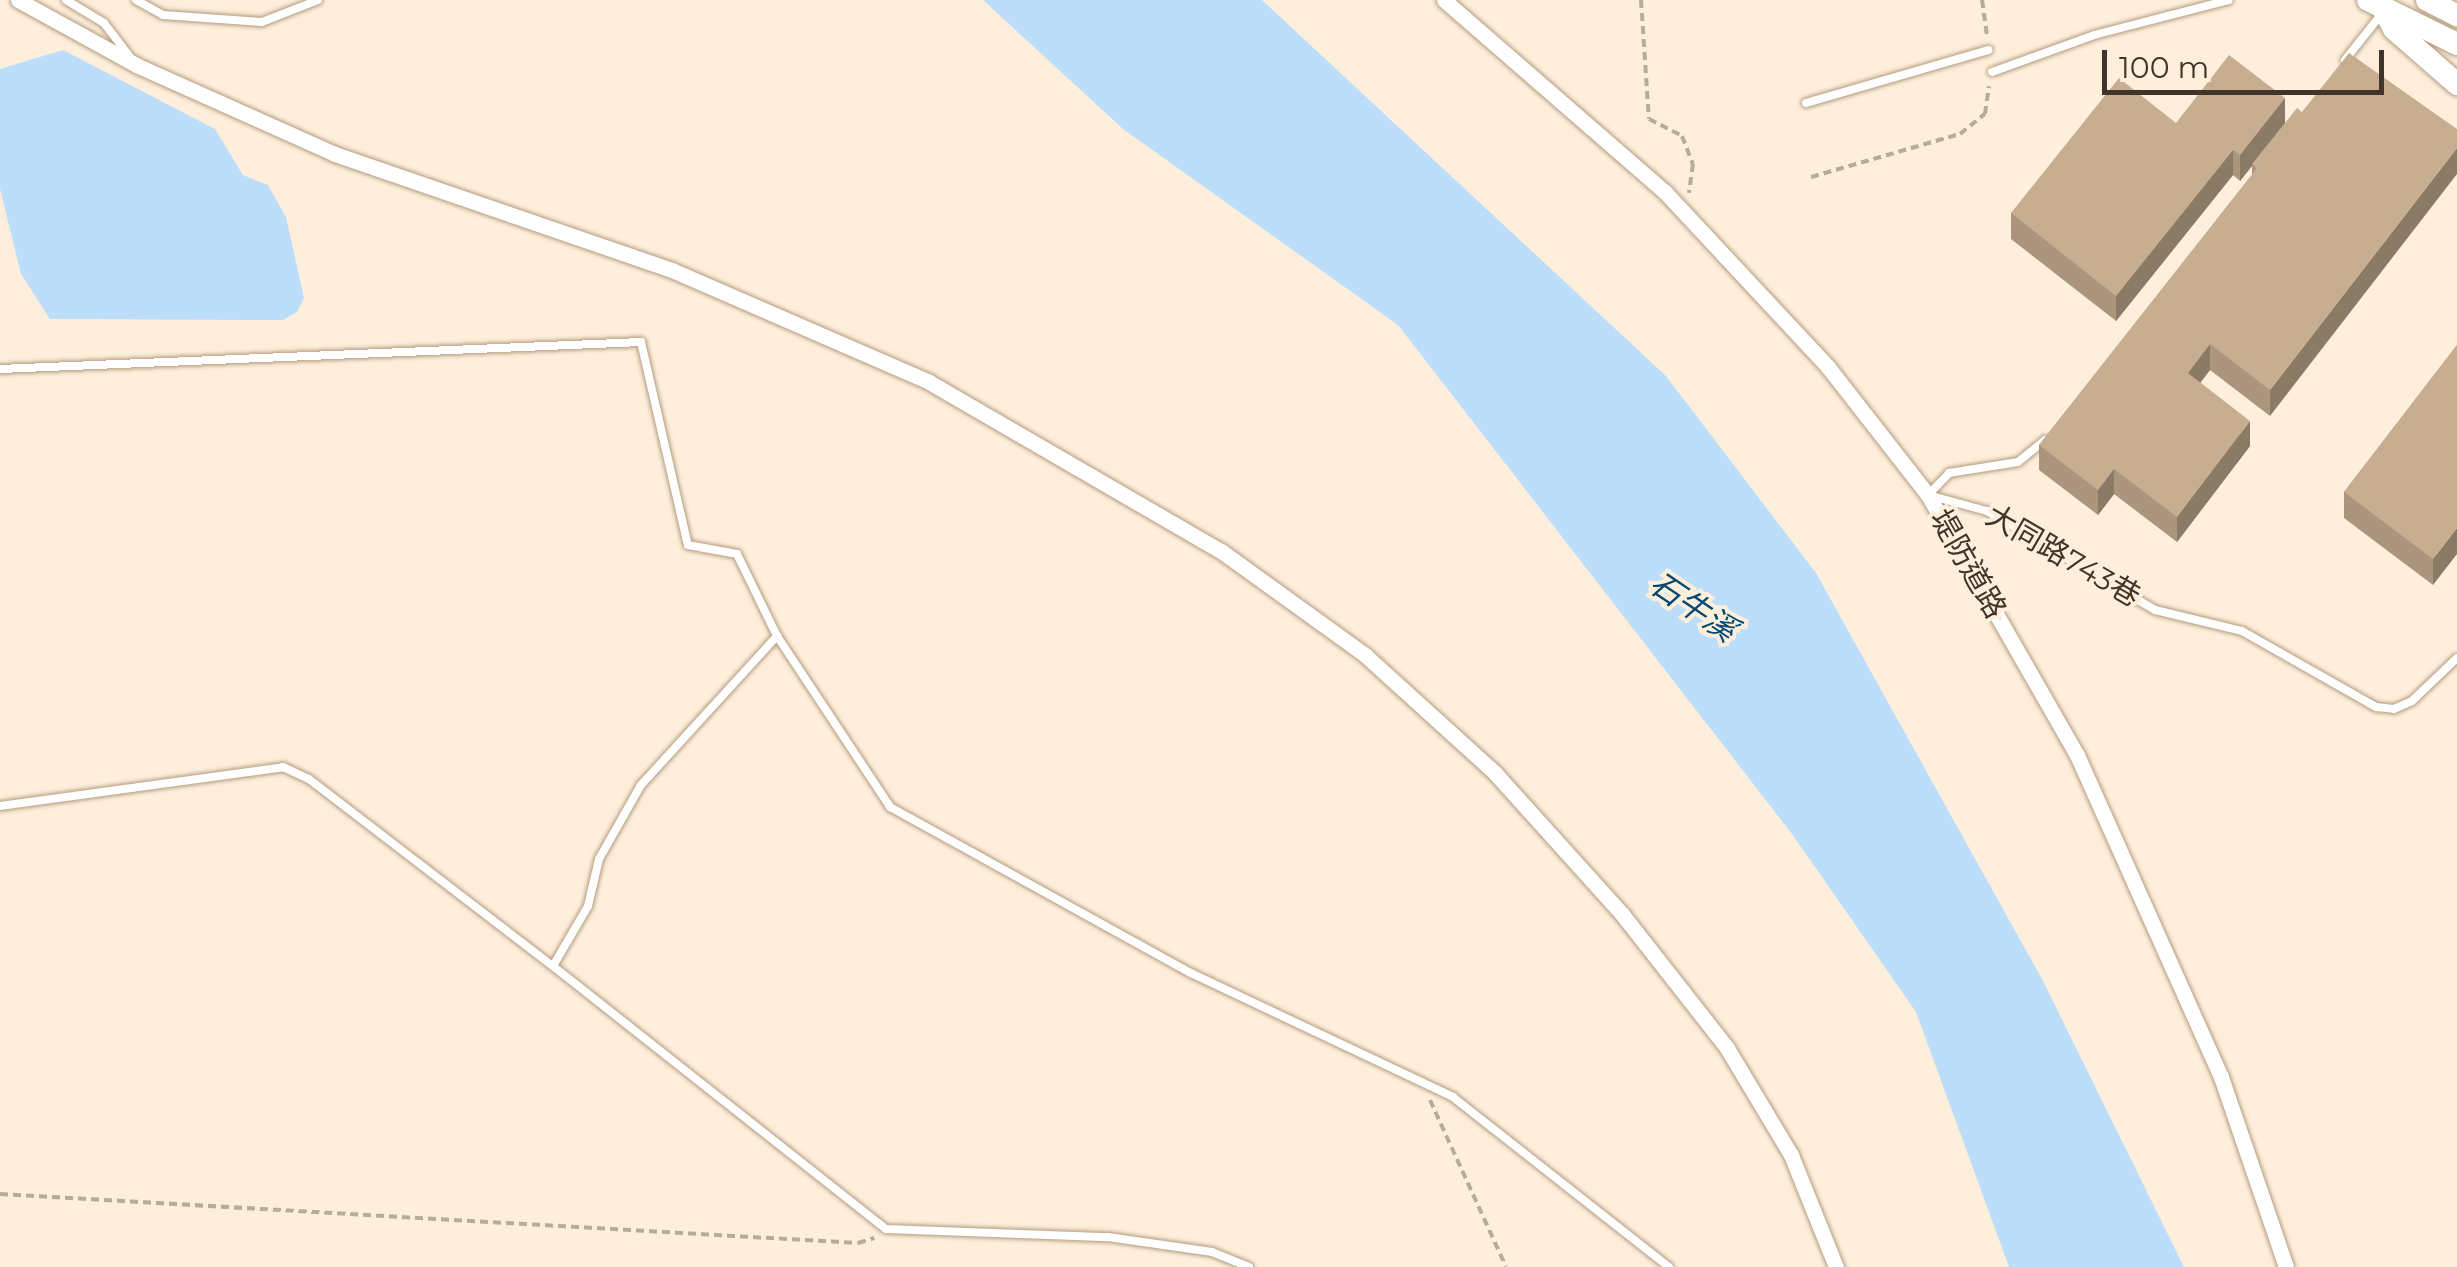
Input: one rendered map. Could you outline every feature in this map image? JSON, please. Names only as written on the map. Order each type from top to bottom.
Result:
[{"type":"main road","points":[[2427,0],[2457,15]]},
{"type":"main road","points":[[2376,5],[2457,44]]},
{"type":"main road","points":[[2376,5],[2394,29],[2457,84]]},
{"type":"street","points":[[18,0],[136,65],[335,154],[672,270],[929,382],[1221,552],[1365,655],[1495,773],[1622,914],[1727,1048],[1791,1155],[1836,1267]]},
{"type":"street","name":"堤防道路","points":[[1444,0],[1686,214],[1828,367],[1928,494],[2077,756],[2222,1076],[2286,1267]]},
{"type":"lane","points":[[66,0],[104,23],[136,65]]},
{"type":"lane","points":[[136,0],[163,15],[262,22],[318,0]]},
{"type":"lane","points":[[1992,72],[2094,35],[2230,0]]},
{"type":"lane","points":[[2336,71],[2376,5]]},
{"type":"lane","points":[[1806,103],[1988,50]]},
{"type":"lane","points":[[0,369],[640,342],[688,545],[737,554],[777,636],[890,807],[908,822],[1191,972],[1424,1081],[1578,1192],[1669,1267]]},
{"type":"lane","points":[[1928,494],[1949,473],[2018,462],[2059,422]]},
{"type":"lane","name":"大同路743巷","points":[[1928,494],[1987,511],[2155,610],[2242,632],[2376,707],[2394,709],[2412,701],[2457,658]]},
{"type":"lane","points":[[553,966],[588,906],[600,859],[640,785],[777,636]]},
{"type":"lane","points":[[0,806],[251,766],[283,767],[308,778],[886,1229],[1108,1238],[1212,1252],[1249,1267]]},
{"type":"path","points":[[1641,0],[1649,119],[1682,136],[1693,164],[1686,214]]},
{"type":"path","points":[[1811,178],[1960,134],[1985,114],[1992,72]]},
{"type":"path","points":[[1424,1081],[1506,1267]]},
{"type":"path","points":[[0,1194],[858,1244],[886,1229]]},
{"type":"water","name":"石牛溪","points":[[983,0],[1262,0],[1666,376],[1816,573],[2042,979],[2184,1267],[2009,1267],[1916,1012],[1792,834],[1398,325],[1123,129]]},
{"type":"water","points":[[63,50],[215,129],[243,175],[268,185],[286,217],[304,298],[297,312],[283,320],[50,319],[21,274],[0,189],[0,69]]},
{"type":"building","points":[[2349,53],[2457,129],[2457,148],[2270,390],[2210,344],[2188,373],[2250,421],[2177,517],[2114,469],[2098,490],[2039,445],[2257,168],[2252,164],[2297,108],[2302,112]]},
{"type":"building","points":[[2229,55],[2285,98],[2240,155],[2233,150],[2116,296],[2011,213],[2119,78],[2176,123]]},
{"type":"building","points":[[2457,345],[2457,528],[2433,559],[2344,492]]}]
